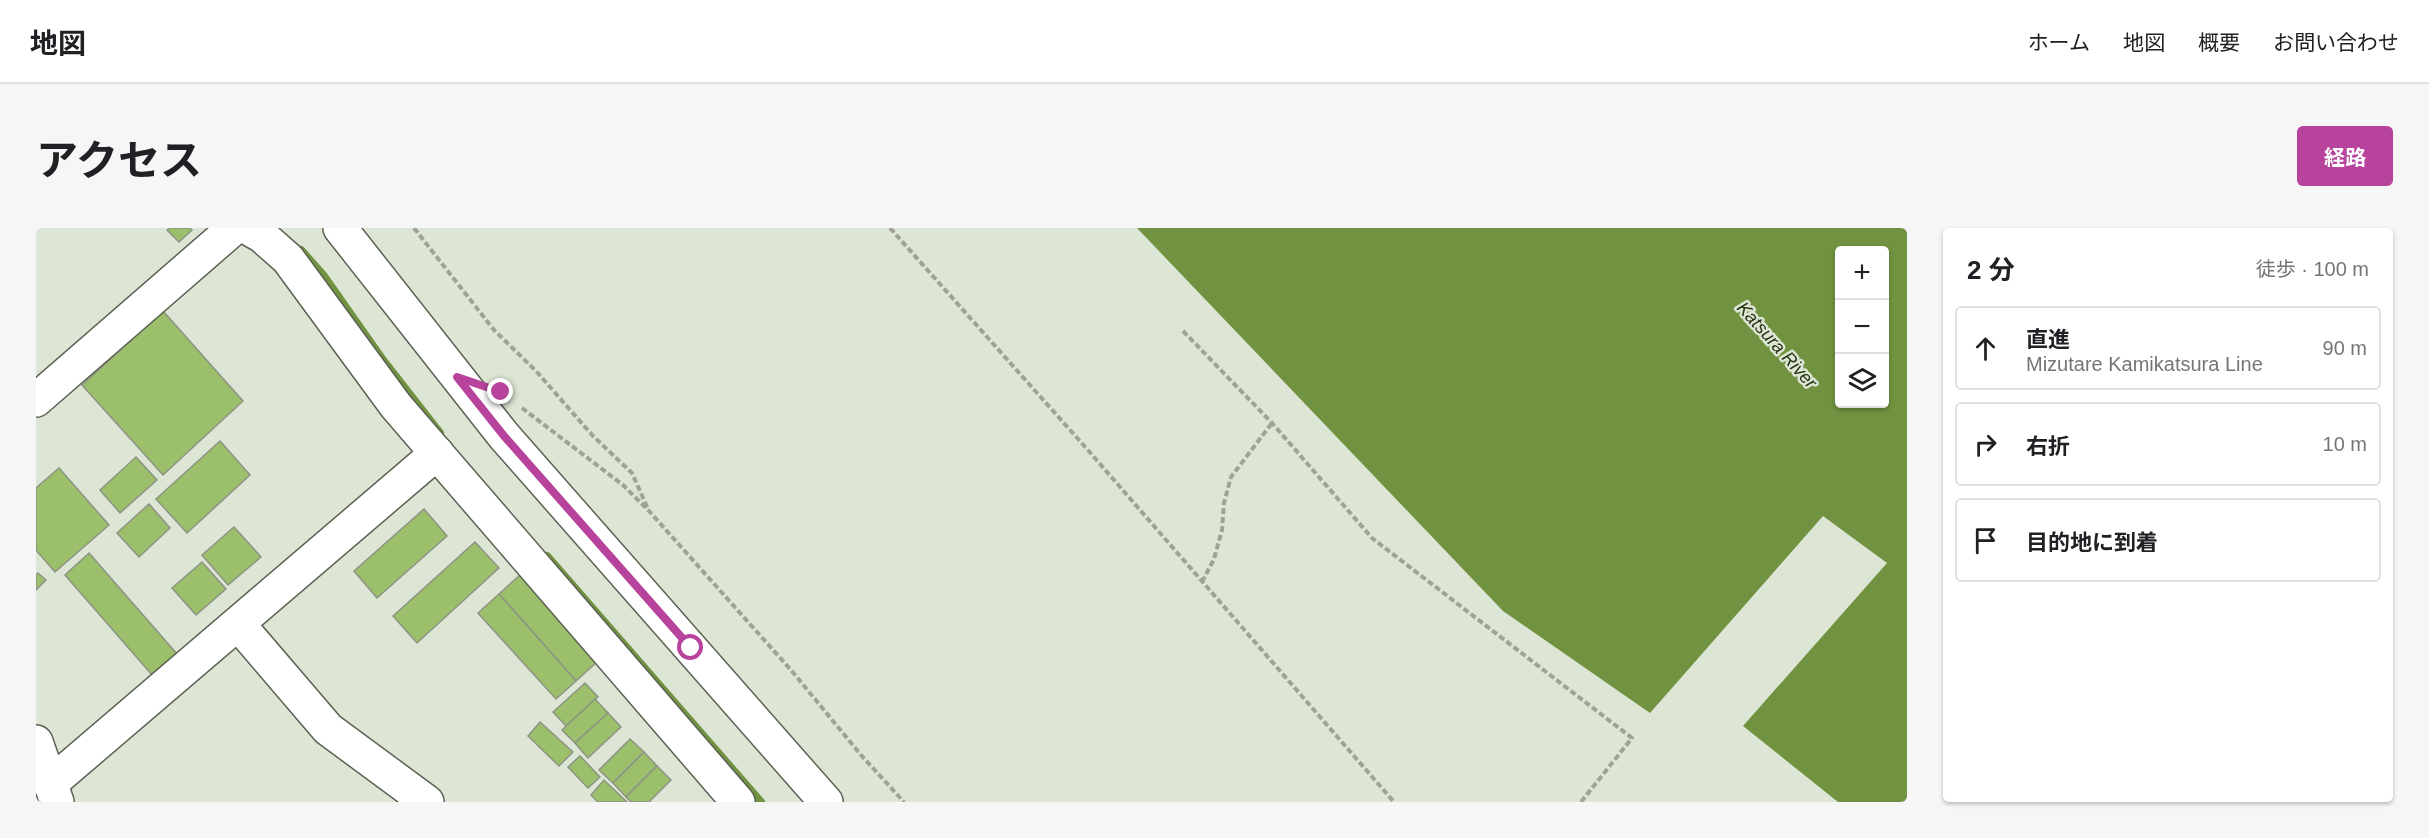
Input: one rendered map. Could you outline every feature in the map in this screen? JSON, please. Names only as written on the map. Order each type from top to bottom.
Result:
[{"type":"street","points":[[36,400],[234,228]]},
{"type":"street","points":[[248,228],[262,236],[288,259],[396,406],[738,802]]},
{"type":"street","points":[[340,228],[504,436],[826,802]]},
{"type":"street","points":[[36,742],[54,793],[239,625],[437,453]]},
{"type":"street","points":[[239,625],[328,729],[427,802]]},
{"type":"path","points":[[414,228],[494,330],[536,371],[593,436],[633,473],[649,511]]},
{"type":"path","points":[[890,228],[903,240],[1394,802]]},
{"type":"path","points":[[1183,331],[1272,423],[1372,538],[1632,738],[1581,802]]},
{"type":"path","points":[[519,406],[623,485],[649,511],[791,670],[861,755],[904,802]]},
{"type":"path","points":[[1203,582],[1214,559],[1231,477],[1272,423]]},
{"type":"water","name":"Katsura River","points":[[1137,228],[1907,228],[1907,802],[1838,802],[1743,726],[1887,563],[1823,516],[1650,713],[1503,611]]},
{"type":"building","points":[[190,228],[192,230],[179,242],[167,230]]},
{"type":"building","points":[[163,311],[243,401],[163,475],[82,385]]},
{"type":"building","points":[[220,441],[250,475],[187,533],[156,499]]},
{"type":"building","points":[[136,457],[157,480],[120,513],[100,490]]},
{"type":"building","points":[[59,468],[109,525],[55,572],[36,550],[36,488]]},
{"type":"building","points":[[149,504],[170,528],[139,557],[117,533]]},
{"type":"building","points":[[424,509],[447,536],[377,598],[354,571]]},
{"type":"building","points":[[234,527],[261,557],[228,585],[202,555]]},
{"type":"building","points":[[475,542],[499,568],[417,643],[393,616]]},
{"type":"building","points":[[89,553],[177,654],[152,675],[65,575]]},
{"type":"building","points":[[202,562],[226,589],[196,615],[172,588]]},
{"type":"building","points":[[38,573],[46,580],[36,590],[36,575]]},
{"type":"building","points":[[520,575],[597,662],[576,681],[499,594]]},
{"type":"building","points":[[499,594],[576,681],[556,699],[478,613]]},
{"type":"building","points":[[585,683],[598,697],[566,726],[553,712]]},
{"type":"building","points":[[595,699],[608,713],[575,743],[562,730]]},
{"type":"building","points":[[608,713],[621,727],[588,758],[575,743]]},
{"type":"building","points":[[540,722],[573,752],[559,766],[528,736]]},
{"type":"building","points":[[630,739],[644,752],[613,783],[599,770]]},
{"type":"building","points":[[644,752],[657,766],[626,797],[613,783]]},
{"type":"building","points":[[580,756],[600,777],[588,788],[568,767]]},
{"type":"building","points":[[657,766],[671,780],[649,802],[631,802],[626,797]]},
{"type":"building","points":[[604,780],[627,802],[598,802],[591,795]]},
{"type":"waterway","points":[[301,250],[324,276],[383,360],[440,433]]},
{"type":"waterway","points":[[547,556],[761,802]]},
{"type":"route","points":[[501,392],[457,377],[504,436],[691,648]]}]
